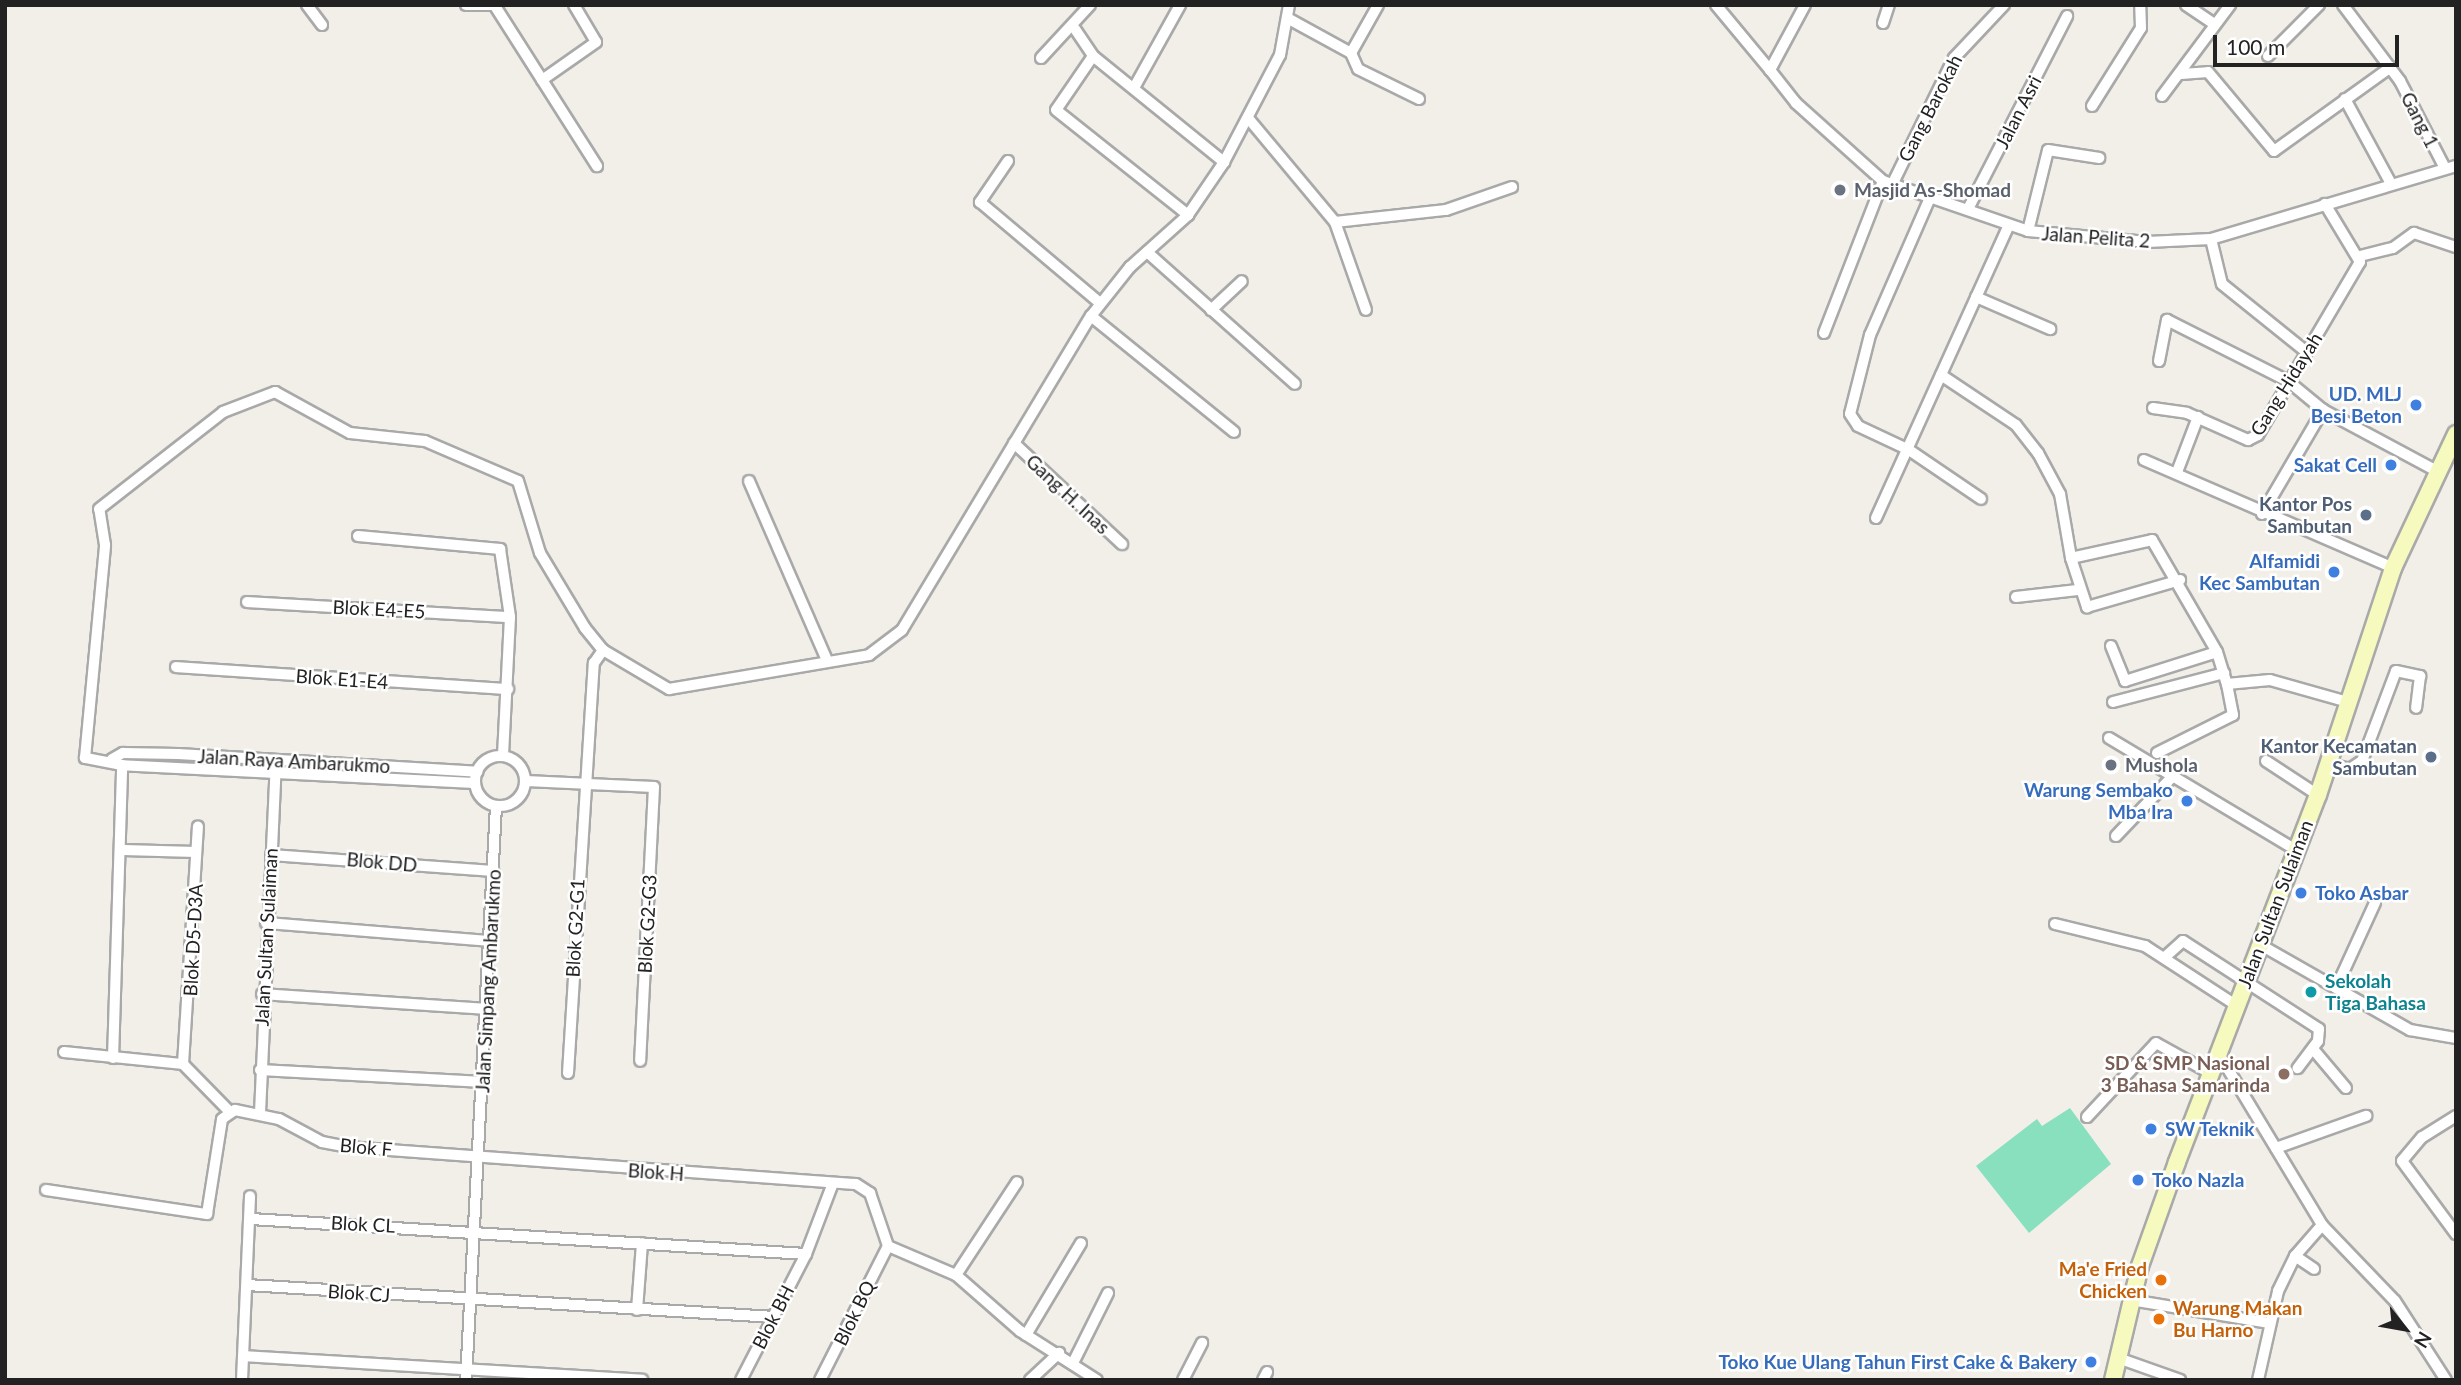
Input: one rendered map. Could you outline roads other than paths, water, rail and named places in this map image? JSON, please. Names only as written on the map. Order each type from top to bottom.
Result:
[{"type":"main road","name":"Jalan Sultan Sulaiman","points":[[2113,1380],[2132,1300],[2210,1073],[2318,795],[2326,763],[2393,568],[2435,470],[2456,434]]},
{"type":"street","points":[[307,5],[322,25]]},
{"type":"street","points":[[466,5],[495,5],[597,166]]},
{"type":"street","points":[[542,80],[596,42],[574,5]]},
{"type":"street","points":[[1041,58],[1075,29],[1090,5]]},
{"type":"street","points":[[1135,86],[1180,5]]},
{"type":"street","points":[[603,650],[675,690],[826,658],[869,655],[902,630],[1091,316],[1147,252],[1188,215],[1224,162],[1280,55],[1289,19],[1289,5]]},
{"type":"street","points":[[1351,53],[1378,5]]},
{"type":"street","name":"Jalan Pelita 2","points":[[1716,5],[1772,74],[1888,183],[1929,200],[1968,209],[2028,232],[2147,242],[2211,239],[2390,183],[2451,167]]},
{"type":"street","points":[[1772,74],[1805,5]]},
{"type":"street","points":[[1882,23],[1889,5]]},
{"type":"street","name":"Gang Barokah","points":[[1824,333],[1859,243],[1954,58],[2004,5]]},
{"type":"street","points":[[2092,106],[2141,28],[2140,5]]},
{"type":"street","points":[[2186,5],[2214,24]]},
{"type":"street","points":[[2161,96],[2181,74],[2230,5]]},
{"type":"street","points":[[2267,56],[2319,5]]},
{"type":"street","name":"Gang 1","points":[[2343,5],[2391,67],[2451,167]]},
{"type":"street","name":"Jalan Asri","points":[[1968,209],[2067,16]]},
{"type":"street","points":[[1289,19],[1351,53],[1358,68],[1419,99]]},
{"type":"street","points":[[1075,29],[1093,56],[1135,86],[1224,162]]},
{"type":"street","points":[[1093,56],[1056,110],[1188,215]]},
{"type":"street","points":[[2181,74],[2208,72],[2271,151],[2282,150],[2345,99],[2391,67]]},
{"type":"street","points":[[2345,99],[2390,183]]},
{"type":"street","points":[[1248,118],[1335,222],[1366,310]]},
{"type":"street","points":[[2028,232],[2048,150],[2099,158]]},
{"type":"street","points":[[1008,162],[980,202],[1100,303]]},
{"type":"street","points":[[1335,222],[1446,210],[1512,187]]},
{"type":"street","points":[[1929,200],[1870,335],[1849,402],[1858,426],[1909,450],[1981,499]]},
{"type":"street","points":[[2325,204],[2360,256],[2393,248],[2414,233],[2456,247]]},
{"type":"street","points":[[1876,518],[2009,225]]},
{"type":"street","points":[[2211,239],[2222,284],[2304,350]]},
{"type":"street","points":[[1147,252],[1295,384]]},
{"type":"street","name":"Gang Hidayah","points":[[2153,408],[2197,417],[2251,440],[2304,350],[2340,301],[2360,256]]},
{"type":"street","points":[[1211,310],[1242,281]]},
{"type":"street","points":[[1976,298],[2050,329]]},
{"type":"street","points":[[1091,316],[1234,432]]},
{"type":"street","points":[[2159,361],[2167,320],[2288,381],[2323,411],[2435,470]]},
{"type":"street","points":[[1941,374],[2027,437],[2060,494],[2082,604],[2092,607],[2180,580]]},
{"type":"street","name":"Jalan Raya Ambarukmo","points":[[475,777],[276,766],[118,762],[85,758],[105,545],[99,509],[223,412],[264,394],[285,395],[350,433],[425,440],[518,481],[540,552],[603,650]]},
{"type":"street","points":[[2262,514],[2323,411]]},
{"type":"street","points":[[2176,471],[2197,417]]},
{"type":"street","name":"Gang H. Inas","points":[[1014,443],[1122,544]]},
{"type":"street","points":[[2144,460],[2176,471],[2262,514],[2393,568]]},
{"type":"street","points":[[749,481],[826,658]]},
{"type":"street","points":[[358,536],[487,544],[503,555],[510,617],[503,755]]},
{"type":"street","points":[[2071,558],[2150,538],[2180,580],[2217,652],[2232,715],[2156,755]]},
{"type":"street","points":[[2015,597],[2078,590]]},
{"type":"street","name":"Blok E4-E5","points":[[247,602],[510,617]]},
{"type":"street","points":[[2111,646],[2125,681],[2217,652]]},
{"type":"street","name":"Blok G2-G1","points":[[568,1073],[594,663],[603,650]]},
{"type":"street","name":"Blok E1-E4","points":[[177,667],[508,689]]},
{"type":"street","points":[[2326,763],[2350,769],[2362,761],[2396,671],[2420,676],[2416,708]]},
{"type":"street","points":[[2113,702],[2225,678],[2270,680],[2348,702]]},
{"type":"street","points":[[2109,738],[2156,755],[2172,777],[2296,850]]},
{"type":"street","points":[[503,755],[520,765],[526,781],[515,802],[496,806],[485,803],[475,777],[488,758],[503,755]]},
{"type":"street","points":[[2266,761],[2318,795]]},
{"type":"street","points":[[113,1058],[123,850],[118,762]]},
{"type":"street","name":"Jalan Sultan Sulaiman","points":[[260,1113],[265,923],[276,766]]},
{"type":"street","points":[[2116,836],[2172,777]]},
{"type":"street","points":[[526,781],[585,783]]},
{"type":"street","name":"Blok G2-G3","points":[[585,783],[654,787],[640,1061]]},
{"type":"street","name":"Jalan Simpang Ambarukmo","points":[[475,1230],[496,806]]},
{"type":"street","name":"Blok D5-D3A","points":[[185,1059],[198,826]]},
{"type":"street","points":[[123,850],[196,852]]},
{"type":"street","name":"Blok DD","points":[[271,855],[493,871]]},
{"type":"street","points":[[2336,988],[2375,903]]},
{"type":"street","points":[[265,923],[489,941]]},
{"type":"street","points":[[2055,924],[2145,946],[2235,1005]]},
{"type":"street","points":[[2165,957],[2183,941],[2246,978],[2319,1028],[2313,1049],[2298,1068]]},
{"type":"street","points":[[2259,944],[2410,1030],[2456,1038]]},
{"type":"street","points":[[262,994],[487,1009]]},
{"type":"street","points":[[2087,1117],[2156,1043],[2210,1073]]},
{"type":"street","points":[[2313,1049],[2347,1088]]},
{"type":"street","points":[[46,1190],[207,1214],[228,1110],[185,1059],[113,1058],[64,1052]]},
{"type":"street","points":[[2219,1054],[2322,1225],[2395,1301],[2446,1380]]},
{"type":"street","points":[[260,1070],[484,1082]]},
{"type":"street","name":"Blok F","points":[[228,1110],[260,1113],[322,1142],[480,1155]]},
{"type":"street","points":[[2276,1148],[2366,1116]]},
{"type":"street","points":[[2456,1116],[2402,1159],[2456,1234]]},
{"type":"street","name":"Blok H","points":[[480,1155],[833,1183],[867,1190],[888,1246]]},
{"type":"street","points":[[956,1275],[1017,1182]]},
{"type":"street","name":"Blok BH","points":[[741,1380],[806,1254],[833,1183]]},
{"type":"street","points":[[242,1380],[250,1196]]},
{"type":"street","name":"Blok CL","points":[[251,1219],[475,1230],[806,1254]]},
{"type":"street","points":[[2258,1380],[2268,1323],[2295,1256],[2322,1225]]},
{"type":"street","points":[[466,1374],[475,1230]]},
{"type":"street","points":[[637,1310],[642,1243]]},
{"type":"street","points":[[1026,1335],[1081,1243]]},
{"type":"street","points":[[888,1246],[956,1275],[1026,1335],[1074,1362],[1097,1380]]},
{"type":"street","name":"Blok BQ","points":[[823,1374],[888,1246]]},
{"type":"street","points":[[2295,1256],[2314,1269]]},
{"type":"street","name":"Blok CJ","points":[[247,1285],[774,1317]]},
{"type":"street","points":[[1074,1362],[1108,1293]]},
{"type":"street","points":[[2132,1300],[2268,1323]]},
{"type":"street","points":[[1182,1380],[1202,1343]]},
{"type":"street","points":[[1030,1380],[1059,1353]]},
{"type":"street","points":[[243,1356],[466,1374],[642,1380]]},
{"type":"street","points":[[2118,1358],[2180,1380]]},
{"type":"street","points":[[823,1374],[834,1380]]},
{"type":"place","name":"Masjid As-Shomad","points":[[1840,190]]},
{"type":"place","name":"UD. MLJ Besi Beton","points":[[2416,405]]},
{"type":"place","name":"Sakat Cell","points":[[2391,465]]},
{"type":"place","name":"Kantor Pos Sambutan","points":[[2366,515]]},
{"type":"place","name":"Alfamidi Kec Sambutan","points":[[2334,572]]},
{"type":"place","name":"Kantor Kecamatan Sambutan","points":[[2431,757]]},
{"type":"place","name":"Mushola","points":[[2111,765]]},
{"type":"place","name":"Warung Sembako Mba Ira","points":[[2187,801]]},
{"type":"place","name":"Toko Asbar","points":[[2301,893]]},
{"type":"place","name":"Sekolah Tiga Bahasa","points":[[2311,992]]},
{"type":"place","name":"SD & SMP Nasional 3 Bahasa Samarinda","points":[[2284,1074]]},
{"type":"place","name":"SW Teknik","points":[[2151,1129]]},
{"type":"place","name":"Toko Nazla","points":[[2138,1180]]},
{"type":"place","name":"Ma'e Fried Chicken","points":[[2161,1280]]},
{"type":"place","name":"Warung Makan Bu Harno","points":[[2159,1319]]},
{"type":"place","name":"Toko Kue Ulang Tahun First Cake & Bakery","points":[[2091,1362]]}]
